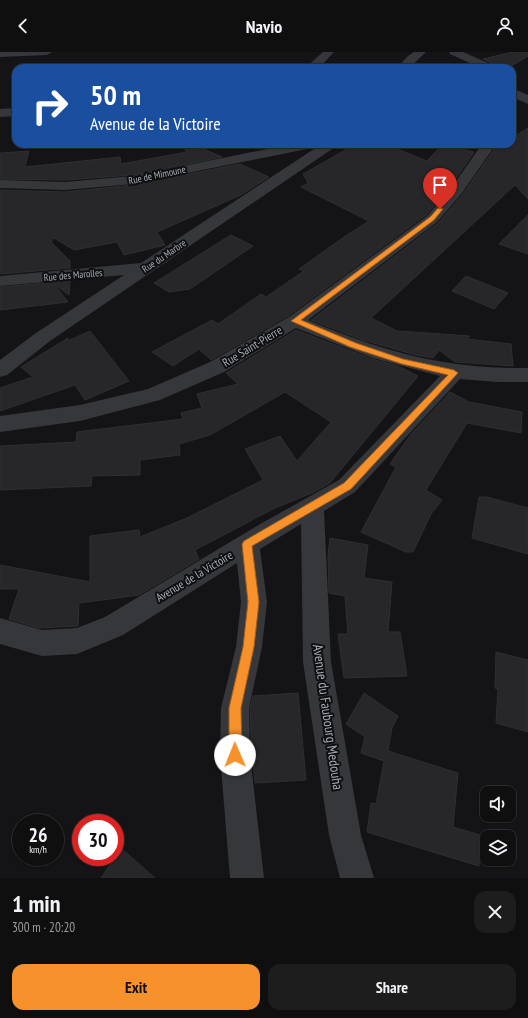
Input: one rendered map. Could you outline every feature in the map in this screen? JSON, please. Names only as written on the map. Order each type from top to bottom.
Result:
[{"type":"street","points":[[0,54],[48,52]]},
{"type":"street","points":[[316,64],[328,55],[329,52]]},
{"type":"street","points":[[407,64],[421,52]]},
{"type":"street","points":[[454,52],[482,64]]},
{"type":"street","points":[[0,113],[12,112]]},
{"type":"street","name":"Rue de Mimoune","points":[[0,184],[65,186],[133,180],[292,148]]},
{"type":"street","name":"Rue du Marbre","points":[[0,370],[43,337],[324,148]]},
{"type":"street","name":"Rue Saint-Pierre","points":[[0,424],[80,413],[153,395],[216,367],[295,321],[432,219],[457,190],[486,148]]},
{"type":"street","name":"Rue des Marolles","points":[[0,281],[146,268]]},
{"type":"street","points":[[295,321],[353,345],[402,362],[454,373],[528,375]]},
{"type":"street","name":"Avenue de la Victoire","points":[[0,631],[42,643],[77,641],[114,626],[247,544],[347,486],[454,373]]},
{"type":"street","name":"Avenue du Faubourg Medouha","points":[[312,506],[317,662],[345,835],[357,878]]},
{"type":"street","points":[[247,544],[254,602],[249,647],[235,708],[235,755],[247,878]]},
{"type":"building","points":[[513,52],[528,52],[528,56],[515,64],[494,64],[483,59]]},
{"type":"building","points":[[528,128],[528,199],[515,185],[371,318],[397,331],[470,336],[467,339],[511,344],[513,366],[455,362],[439,350],[433,358],[416,355],[363,340],[311,320],[438,223],[463,194],[494,149],[516,148],[516,136]]},
{"type":"building","points":[[184,148],[201,148],[222,157],[133,175],[65,180],[0,179],[0,153],[29,151],[25,167],[120,157],[121,164],[187,152]]},
{"type":"building","points":[[349,148],[395,148],[427,161],[439,148],[458,148],[474,152],[451,186],[426,215],[288,316],[211,360],[199,349],[173,366],[152,352],[212,320],[218,324],[261,294],[266,297],[304,271],[299,269],[369,221],[301,187],[308,183],[303,174]]},
{"type":"building","points":[[240,164],[269,177],[241,195],[157,232],[165,245],[124,255],[117,242],[74,250],[54,238],[51,242],[70,261],[70,268],[0,274],[0,190],[65,192],[133,185]]},
{"type":"building","points":[[528,215],[528,254],[499,244]]},
{"type":"building","points":[[231,235],[253,246],[190,289],[169,292],[154,283]]},
{"type":"building","points":[[466,276],[508,293],[494,309],[452,291]]},
{"type":"building","points":[[70,281],[69,295],[54,284],[68,302],[0,310],[0,287]]},
{"type":"building","points":[[296,330],[372,359],[398,366],[418,376],[330,483],[314,492],[273,509],[195,550],[199,559],[139,595],[79,603],[78,626],[39,628],[9,619],[19,589],[0,589],[0,565],[90,582],[90,536],[139,530],[140,537],[187,518],[263,480],[245,449],[280,436],[297,461],[331,422],[285,392],[210,435],[179,444],[180,455],[140,460],[140,475],[92,476],[91,486],[0,490],[0,446],[76,442],[77,432],[183,419],[181,413],[202,408],[197,394],[238,384],[226,373]]},
{"type":"building","points":[[90,331],[129,381],[85,400],[75,385],[0,411],[0,388],[33,377],[21,367],[68,338],[68,341]]},
{"type":"building","points":[[450,392],[469,402],[522,412],[521,433],[467,423],[426,490],[442,500],[431,514],[413,552],[406,552],[361,532],[396,467],[390,464],[411,434]]},
{"type":"building","points":[[479,497],[487,497],[528,508],[528,554],[472,538]]},
{"type":"building","points":[[330,538],[368,545],[364,578],[392,582],[388,632],[400,632],[407,676],[344,678],[338,634],[348,634],[345,596],[329,593],[328,556]]},
{"type":"building","points":[[496,652],[528,660],[528,732],[496,723],[498,689],[495,688]]},
{"type":"building","points":[[298,693],[306,780],[255,783],[250,708],[253,696]]},
{"type":"building","points":[[364,693],[398,716],[392,728],[388,751],[458,773],[453,827],[480,835],[479,866],[367,832],[371,803],[376,804],[384,761],[361,753],[365,737],[346,724]]},
{"type":"building","points":[[124,851],[155,878],[101,878],[109,866],[124,866]]},
{"type":"route","points":[[235,755],[235,708],[249,647],[254,602],[247,544],[347,486],[454,373],[402,362],[353,345],[295,321],[432,219],[440,209]]}]
